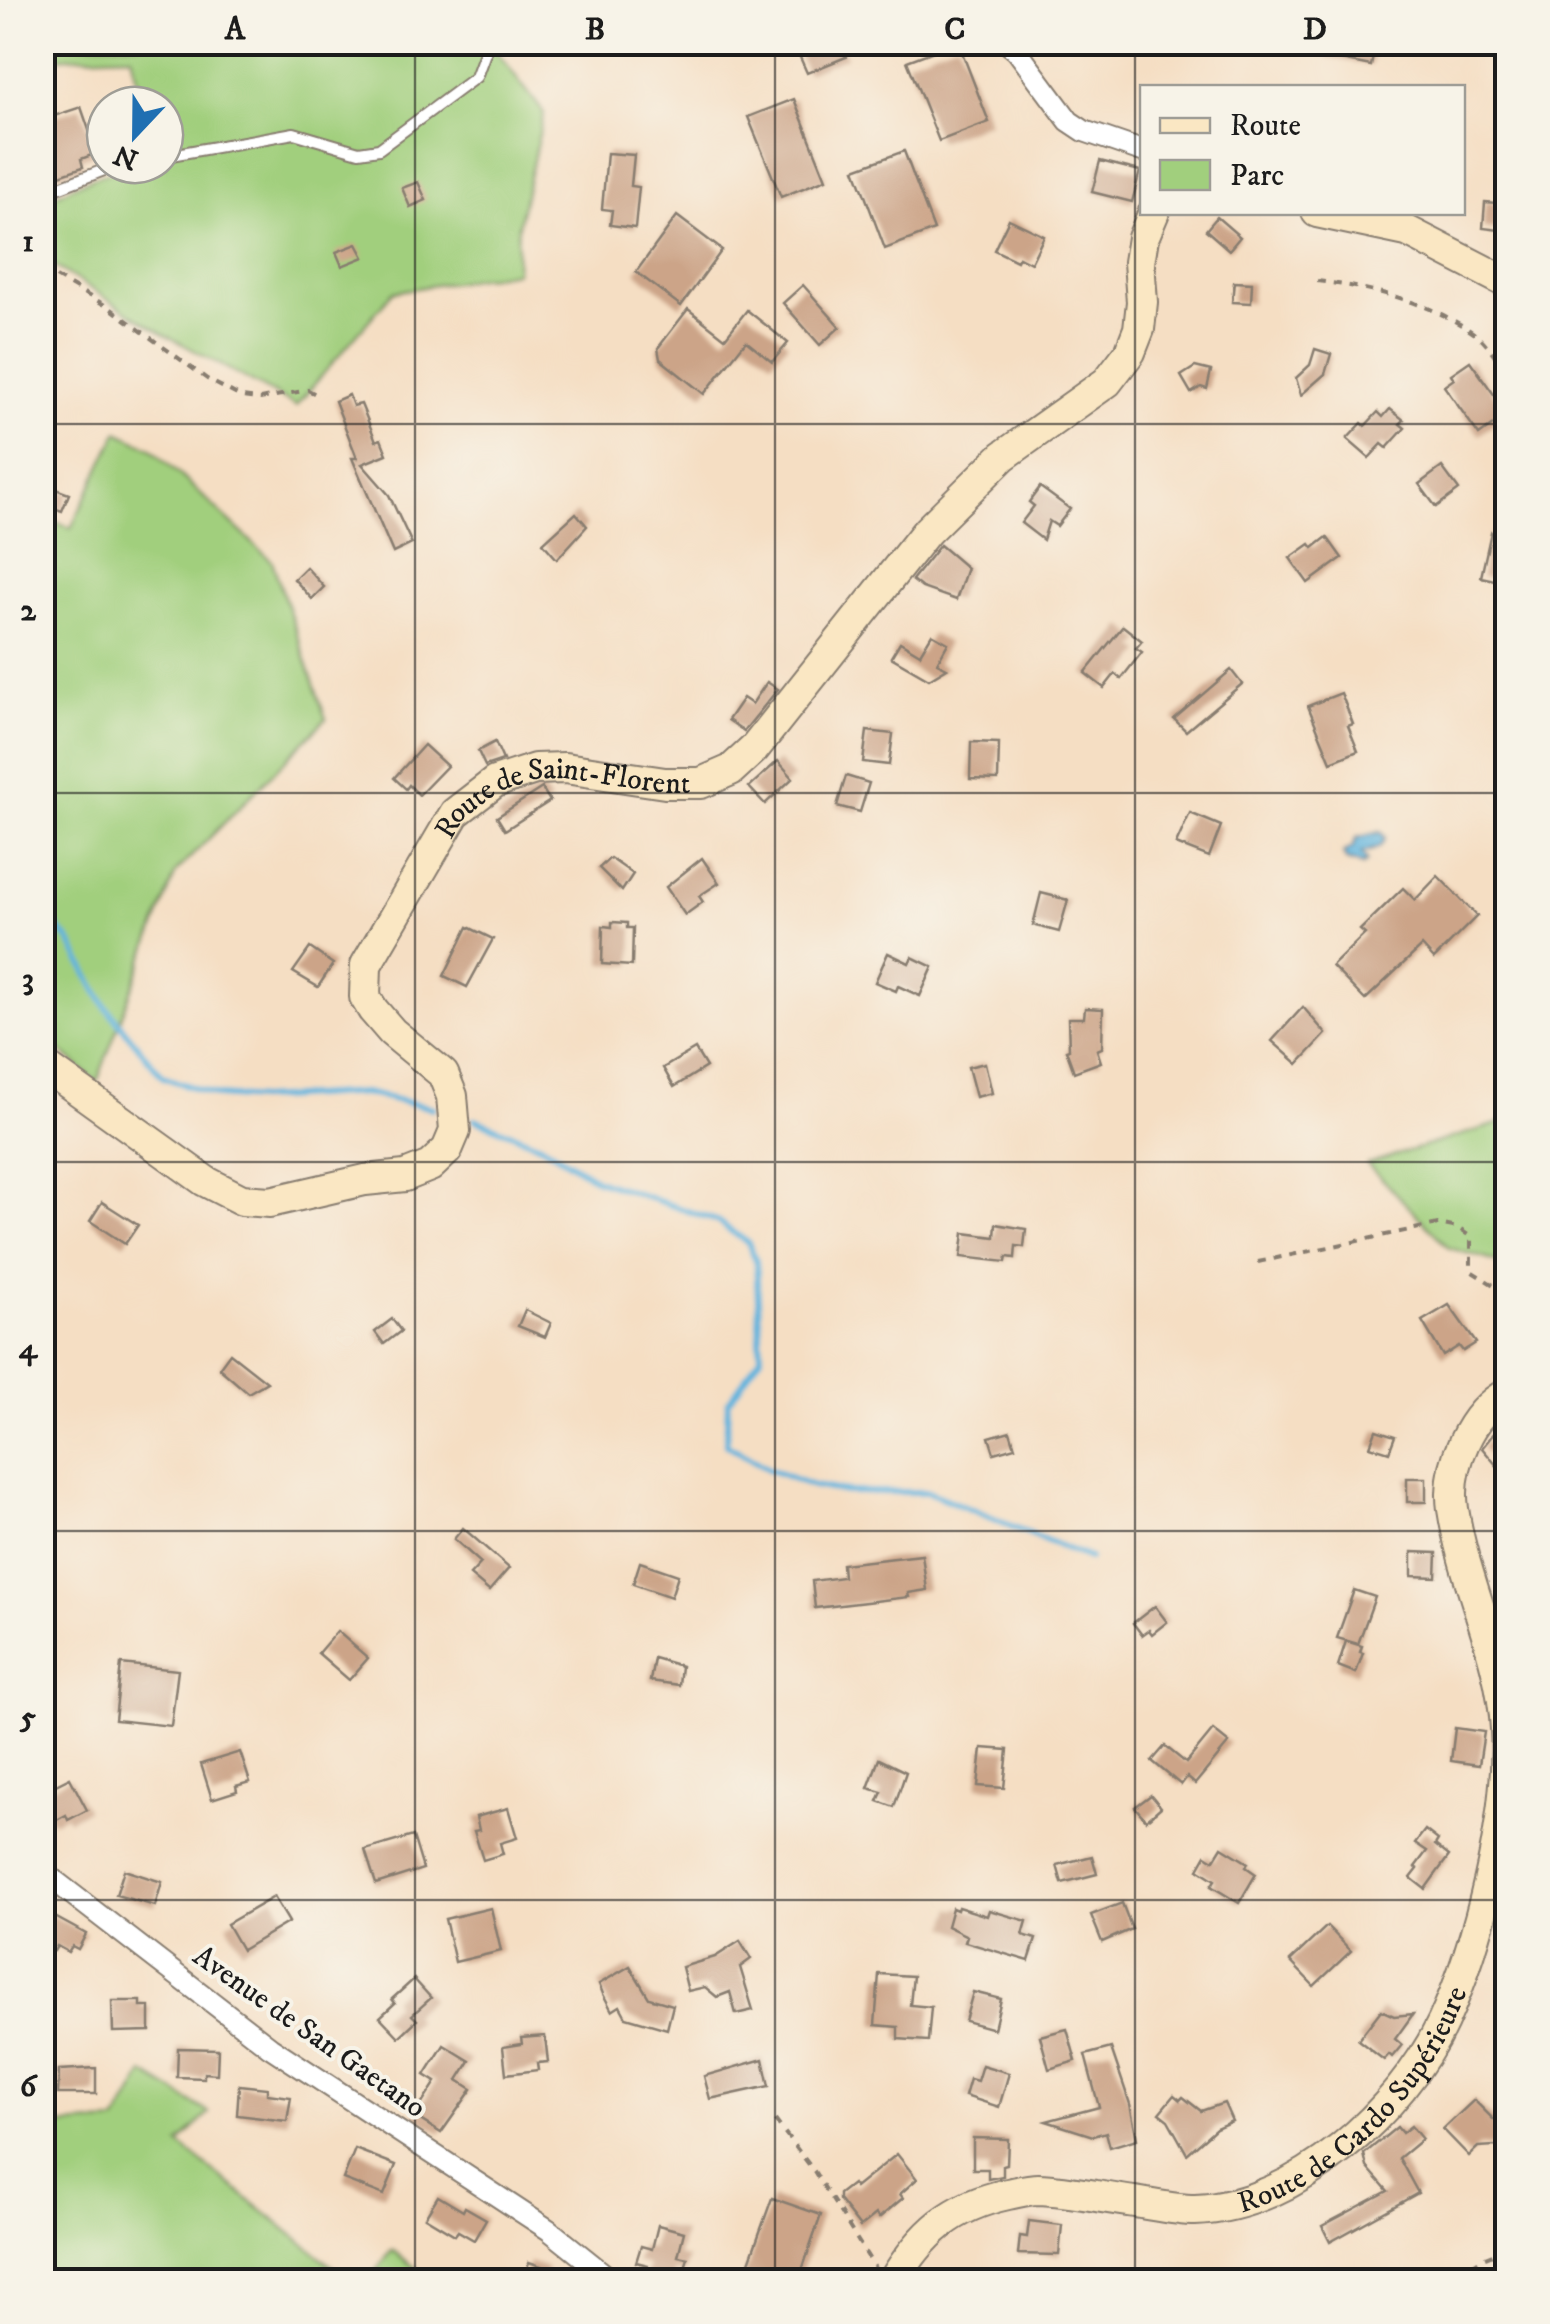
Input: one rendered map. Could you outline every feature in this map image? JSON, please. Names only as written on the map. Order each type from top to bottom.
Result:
[{"type":"main road","name":"Route de Saint-Florent","points":[[42,1064],[205,1181],[242,1200],[270,1202],[365,1180],[405,1176],[430,1166],[447,1150],[455,1130],[452,1096],[444,1074],[392,1032],[364,997],[366,965],[455,813],[495,782],[535,768],[565,768],[666,783],[702,783],[731,770],[754,750],[927,531],[1003,456],[1107,382],[1130,352],[1139,329],[1142,302],[1139,262],[1153,215]]},
{"type":"main road","points":[[1331,215],[1407,231],[1508,283]]},
{"type":"main road","name":"Route de Cardo Supérieure","points":[[887,2277],[944,2218],[982,2200],[1035,2189],[1194,2210],[1248,2201],[1305,2174],[1365,2129],[1394,2099],[1443,2022],[1470,1946],[1503,1810],[1506,1726],[1495,1668],[1452,1506],[1457,1463],[1472,1423],[1492,1401],[1508,1393]]},
{"type":"street","points":[[1006,42],[1017,50],[1069,121],[1084,131],[1140,150]]},
{"type":"street","name":"Avenue de San Gaetano","points":[[42,1871],[270,2047],[550,2230],[614,2282]]},
{"type":"lane","points":[[185,152],[294,132],[335,148],[359,152],[379,149],[476,78],[489,42]]},
{"type":"lane","points":[[42,194],[85,178]]},
{"type":"path","points":[[42,269],[110,308],[207,379],[241,397],[260,399],[308,390],[322,398]]},
{"type":"path","points":[[1317,281],[1367,287],[1444,315],[1481,339],[1508,374]]},
{"type":"path","points":[[1258,1262],[1438,1224],[1458,1228],[1471,1236],[1471,1271],[1508,1294]]},
{"type":"path","points":[[775,2120],[814,2171],[872,2265],[887,2277]]},
{"type":"path","points":[[1444,2282],[1508,2248]]},
{"type":"green space","points":[[42,43],[490,43],[544,113],[518,226],[516,272],[393,292],[296,406],[164,334],[43,259],[43,203],[71,187],[85,181],[85,185],[185,185],[185,85],[138,85],[131,55],[43,58]]},
{"type":"green space","points":[[118,432],[151,448],[272,561],[326,719],[176,872],[97,1082],[43,1036],[42,517],[71,528]]},
{"type":"green space","points":[[1507,1121],[1507,1265],[1449,1248],[1367,1164]]},
{"type":"green space","points":[[144,2073],[209,2113],[179,2144],[351,2281],[43,2281],[43,2114],[62,2125],[117,2122]]},
{"type":"green space","points":[[392,2250],[433,2281],[368,2281]]},
{"type":"water","points":[[1380,832],[1384,841],[1362,853],[1367,861],[1363,865],[1346,860],[1343,853],[1354,846],[1356,838]]},
{"type":"building","points":[[814,42],[840,42],[846,57],[807,73],[799,55],[817,48]]},
{"type":"building","points":[[958,42],[989,122],[939,141],[907,61]]},
{"type":"building","points":[[1292,42],[1366,42],[1364,50],[1374,52],[1371,66],[1291,50]]},
{"type":"building","points":[[794,99],[826,179],[781,197],[748,117]]},
{"type":"building","points":[[81,107],[85,118],[83,167],[54,177],[42,143],[42,120]]},
{"type":"building","points":[[904,151],[934,230],[885,249],[855,169]]},
{"type":"building","points":[[607,153],[634,155],[631,186],[639,187],[635,228],[610,225],[612,210],[602,209]]},
{"type":"building","points":[[1100,161],[1140,171],[1132,202],[1092,192]]},
{"type":"building","points":[[418,182],[426,200],[410,207],[402,188]]},
{"type":"building","points":[[1485,202],[1508,204],[1508,231],[1483,228]]},
{"type":"building","points":[[677,216],[722,250],[681,306],[636,272]]},
{"type":"building","points":[[1217,217],[1240,237],[1229,250],[1206,230]]},
{"type":"building","points":[[1009,219],[1044,236],[1031,263],[994,250]]},
{"type":"building","points":[[357,244],[364,257],[342,266],[336,252]]},
{"type":"building","points":[[1234,282],[1252,283],[1251,303],[1232,302]]},
{"type":"building","points":[[803,285],[840,327],[820,345],[783,303]]},
{"type":"building","points":[[688,309],[725,338],[747,310],[788,343],[772,362],[746,341],[704,394],[660,359],[658,348]]},
{"type":"building","points":[[1315,349],[1331,354],[1325,374],[1301,395],[1296,378],[1310,365]]},
{"type":"building","points":[[1470,361],[1508,414],[1479,435],[1444,386],[1454,379],[1451,374]]},
{"type":"building","points":[[1195,367],[1211,371],[1207,389],[1201,387],[1191,393],[1181,376]]},
{"type":"building","points":[[349,395],[353,406],[361,404],[376,441],[381,439],[387,454],[362,464],[389,495],[412,544],[393,553],[352,458],[357,458],[335,401]]},
{"type":"building","points":[[1390,409],[1404,420],[1400,424],[1405,428],[1387,448],[1382,444],[1369,458],[1347,439],[1362,423],[1365,426],[1378,412],[1383,417]]},
{"type":"building","points":[[1442,467],[1459,490],[1436,507],[1419,484]]},
{"type":"building","points":[[42,484],[69,494],[62,511],[42,504]]},
{"type":"building","points":[[1040,487],[1070,509],[1057,526],[1049,521],[1043,540],[1021,523],[1034,506],[1029,502]]},
{"type":"building","points":[[576,513],[587,526],[557,559],[543,543]]},
{"type":"building","points":[[1491,532],[1508,554],[1508,583],[1481,577]]},
{"type":"building","points":[[1327,537],[1342,558],[1308,583],[1290,558]]},
{"type":"building","points":[[940,545],[967,568],[956,600],[922,588],[912,580]]},
{"type":"building","points":[[306,567],[324,587],[312,599],[294,579]]},
{"type":"building","points":[[1123,626],[1142,641],[1136,648],[1142,652],[1121,679],[1115,674],[1104,688],[1085,673]]},
{"type":"building","points":[[932,634],[948,643],[937,663],[947,668],[929,679],[891,657],[900,642],[920,654]]},
{"type":"building","points":[[1231,670],[1242,684],[1186,731],[1174,719]]},
{"type":"building","points":[[767,682],[778,689],[744,731],[728,720],[743,698],[752,704]]},
{"type":"building","points":[[1341,693],[1358,751],[1331,762],[1308,706]]},
{"type":"building","points":[[867,731],[893,734],[889,765],[863,762]]},
{"type":"building","points":[[495,742],[503,760],[485,766],[478,751]]},
{"type":"building","points":[[971,742],[999,743],[998,780],[970,779]]},
{"type":"building","points":[[424,745],[447,766],[419,795],[394,778]]},
{"type":"building","points":[[778,761],[793,778],[765,804],[749,787]]},
{"type":"building","points":[[846,776],[869,783],[860,812],[837,806]]},
{"type":"building","points":[[542,788],[550,801],[505,830],[497,817]]},
{"type":"building","points":[[1190,813],[1221,826],[1209,857],[1176,844]]},
{"type":"building","points":[[610,858],[633,874],[622,891],[599,868]]},
{"type":"building","points":[[702,858],[719,883],[699,896],[703,902],[685,915],[666,887]]},
{"type":"building","points":[[1438,876],[1477,916],[1434,959],[1422,946],[1365,1000],[1332,966],[1365,934],[1360,930],[1403,888],[1415,900]]},
{"type":"building","points":[[1041,893],[1068,900],[1059,932],[1033,925]]},
{"type":"building","points":[[612,922],[627,923],[627,928],[633,928],[632,966],[602,964],[603,926],[612,927]]},
{"type":"building","points":[[468,927],[493,939],[467,987],[444,976]]},
{"type":"building","points":[[310,948],[333,964],[318,987],[293,972]]},
{"type":"building","points":[[888,953],[909,963],[912,957],[933,967],[920,996],[898,986],[896,991],[875,982]]},
{"type":"building","points":[[1303,1007],[1326,1034],[1298,1064],[1272,1041]]},
{"type":"building","points":[[1085,1008],[1103,1009],[1102,1048],[1097,1050],[1101,1062],[1074,1072],[1066,1050],[1068,1018],[1084,1018]]},
{"type":"building","points":[[695,1049],[706,1067],[674,1087],[663,1068]]},
{"type":"building","points":[[985,1063],[992,1093],[976,1097],[968,1067]]},
{"type":"building","points":[[102,1202],[138,1225],[125,1244],[90,1221]]},
{"type":"building","points":[[996,1224],[1026,1229],[1024,1247],[1016,1246],[1015,1258],[1007,1257],[1006,1262],[961,1257],[964,1233],[995,1237]]},
{"type":"building","points":[[1449,1305],[1476,1343],[1463,1351],[1459,1346],[1443,1356],[1422,1321]]},
{"type":"building","points":[[525,1310],[551,1323],[545,1337],[518,1326]]},
{"type":"building","points":[[392,1319],[401,1331],[384,1344],[375,1332]]},
{"type":"building","points":[[230,1353],[267,1382],[248,1393],[219,1368]]},
{"type":"building","points":[[1508,1416],[1508,1459],[1498,1467],[1482,1448]]},
{"type":"building","points":[[1376,1430],[1395,1436],[1389,1452],[1370,1446]]},
{"type":"building","points":[[1010,1431],[1015,1447],[994,1453],[989,1437]]},
{"type":"building","points":[[1407,1478],[1426,1478],[1426,1502],[1407,1502]]},
{"type":"building","points":[[463,1528],[509,1568],[489,1591],[470,1575],[481,1563],[454,1539]]},
{"type":"building","points":[[1412,1552],[1437,1553],[1436,1577],[1412,1576]]},
{"type":"building","points":[[922,1555],[927,1590],[908,1593],[909,1597],[815,1608],[812,1581],[843,1577],[842,1564]]},
{"type":"building","points":[[640,1562],[678,1575],[671,1597],[633,1584]]},
{"type":"building","points":[[1354,1590],[1375,1597],[1358,1644],[1337,1638]]},
{"type":"building","points":[[1155,1606],[1167,1622],[1152,1634],[1149,1630],[1142,1635],[1133,1623]]},
{"type":"building","points":[[337,1631],[368,1658],[349,1680],[318,1653]]},
{"type":"building","points":[[1346,1641],[1362,1646],[1356,1673],[1338,1666]]},
{"type":"building","points":[[654,1658],[681,1666],[679,1685],[650,1681]]},
{"type":"building","points":[[121,1664],[178,1670],[171,1726],[115,1720]]},
{"type":"building","points":[[1455,1728],[1484,1732],[1479,1765],[1451,1761]]},
{"type":"building","points":[[1213,1730],[1229,1743],[1195,1784],[1187,1777],[1181,1785],[1152,1761],[1165,1746],[1186,1763]]},
{"type":"building","points":[[982,1748],[1008,1750],[1004,1788],[978,1786]]},
{"type":"building","points":[[240,1752],[250,1782],[212,1799],[201,1764]]},
{"type":"building","points":[[879,1759],[906,1772],[894,1807],[878,1801],[882,1792],[868,1788]]},
{"type":"building","points":[[70,1778],[87,1810],[68,1820],[66,1815],[42,1823],[42,1792]]},
{"type":"building","points":[[1151,1795],[1161,1807],[1146,1820],[1135,1807]]},
{"type":"building","points":[[508,1808],[517,1838],[500,1843],[503,1854],[483,1860],[474,1831],[479,1830],[476,1817]]},
{"type":"building","points":[[1425,1830],[1449,1856],[1425,1889],[1411,1878],[1427,1851],[1415,1843]]},
{"type":"building","points":[[413,1836],[423,1869],[376,1884],[365,1850]]},
{"type":"building","points":[[1222,1847],[1248,1863],[1246,1867],[1256,1874],[1239,1903],[1211,1886],[1215,1880],[1198,1869],[1206,1855],[1214,1860]]},
{"type":"building","points":[[1092,1856],[1097,1874],[1062,1883],[1057,1865]]},
{"type":"building","points":[[124,1870],[162,1882],[155,1906],[116,1895]]},
{"type":"building","points":[[274,1897],[289,1922],[242,1950],[227,1924]]},
{"type":"building","points":[[1122,1903],[1132,1929],[1102,1942],[1091,1915]]},
{"type":"building","points":[[491,1908],[501,1951],[455,1962],[445,1919]]},
{"type":"building","points":[[952,1908],[987,1916],[989,1910],[1027,1921],[1023,1935],[1036,1939],[1029,1961],[965,1942],[967,1936],[947,1926]]},
{"type":"building","points":[[42,1910],[86,1934],[78,1949],[72,1946],[68,1952],[57,1946],[54,1951],[42,1945]]},
{"type":"building","points":[[1327,1926],[1351,1951],[1314,1986],[1290,1961]]},
{"type":"building","points":[[740,1941],[751,1959],[740,1967],[753,2010],[736,2014],[730,1992],[717,1997],[705,1987],[688,1991],[682,1967],[715,1957]]},
{"type":"building","points":[[630,1966],[649,1998],[673,2005],[667,2029],[626,2017],[620,2006],[612,2011],[599,1984]]},
{"type":"building","points":[[879,1974],[913,1976],[910,2005],[931,2007],[928,2041],[898,2039],[898,2027],[875,2025]]},
{"type":"building","points":[[414,1979],[431,1998],[412,2015],[417,2020],[399,2037],[380,2017],[395,2003],[392,1999]]},
{"type":"building","points":[[973,1992],[1001,1999],[994,2029],[965,2021]]},
{"type":"building","points":[[112,2001],[141,2001],[141,2007],[150,2007],[150,2031],[113,2032]]},
{"type":"building","points":[[1381,2010],[1394,2016],[1413,2014],[1395,2039],[1402,2045],[1384,2060],[1358,2040]]},
{"type":"building","points":[[1067,2029],[1076,2061],[1049,2069],[1040,2036]]},
{"type":"building","points":[[545,2036],[548,2062],[537,2063],[538,2070],[506,2074],[503,2047],[522,2044],[521,2038]]},
{"type":"building","points":[[444,2045],[470,2061],[458,2080],[472,2089],[441,2133],[414,2116],[436,2082],[425,2075]]},
{"type":"building","points":[[178,2048],[218,2049],[217,2074],[204,2073],[204,2078],[177,2077]]},
{"type":"building","points":[[1111,2048],[1137,2139],[1110,2147],[1106,2132],[1093,2136],[1046,2121],[1099,2107],[1085,2055]]},
{"type":"building","points":[[763,2059],[769,2086],[710,2099],[704,2076]]},
{"type":"building","points":[[982,2065],[1009,2073],[999,2107],[965,2096],[970,2079],[977,2081]]},
{"type":"building","points":[[96,2068],[96,2094],[58,2094],[59,2070]]},
{"type":"building","points":[[239,2085],[267,2088],[267,2094],[291,2097],[287,2121],[237,2115]]},
{"type":"building","points":[[1174,2095],[1201,2111],[1224,2103],[1232,2121],[1216,2128],[1187,2154],[1168,2120],[1159,2113]]},
{"type":"building","points":[[1474,2100],[1493,2119],[1508,2119],[1508,2152],[1495,2146],[1478,2147],[1469,2156],[1443,2129]]},
{"type":"building","points":[[1411,2126],[1422,2139],[1399,2158],[1418,2193],[1330,2242],[1322,2226],[1388,2191],[1367,2167],[1364,2154],[1397,2127],[1402,2133]]},
{"type":"building","points":[[973,2138],[1008,2139],[1003,2176],[988,2179],[988,2169],[973,2169]]},
{"type":"building","points":[[355,2149],[396,2165],[384,2195],[343,2179]]},
{"type":"building","points":[[897,2154],[917,2179],[900,2194],[903,2198],[879,2218],[876,2214],[860,2227],[839,2200],[839,2194],[852,2184],[855,2188]]},
{"type":"building","points":[[438,2196],[486,2219],[474,2240],[458,2231],[455,2235],[425,2217]]},
{"type":"building","points":[[772,2198],[821,2215],[798,2282],[742,2282]]},
{"type":"building","points":[[1029,2221],[1062,2225],[1059,2255],[1018,2254],[1020,2236],[1027,2237]]},
{"type":"building","points":[[658,2225],[684,2232],[678,2256],[688,2258],[683,2274],[674,2272],[671,2282],[644,2282],[648,2265],[636,2262],[641,2246],[652,2249]]},
{"type":"building","points":[[529,2262],[547,2268],[542,2282],[523,2282]]},
{"type":"waterway","points":[[42,910],[69,940],[106,1007],[163,1077],[218,1096],[260,1099],[364,1093],[433,1108]]},
{"type":"waterway","points":[[475,1119],[543,1146],[597,1180],[717,1221],[748,1243],[756,1261],[761,1356],[728,1402],[726,1444],[768,1469],[813,1486],[847,1492],[928,1492],[1089,1558]]}]
